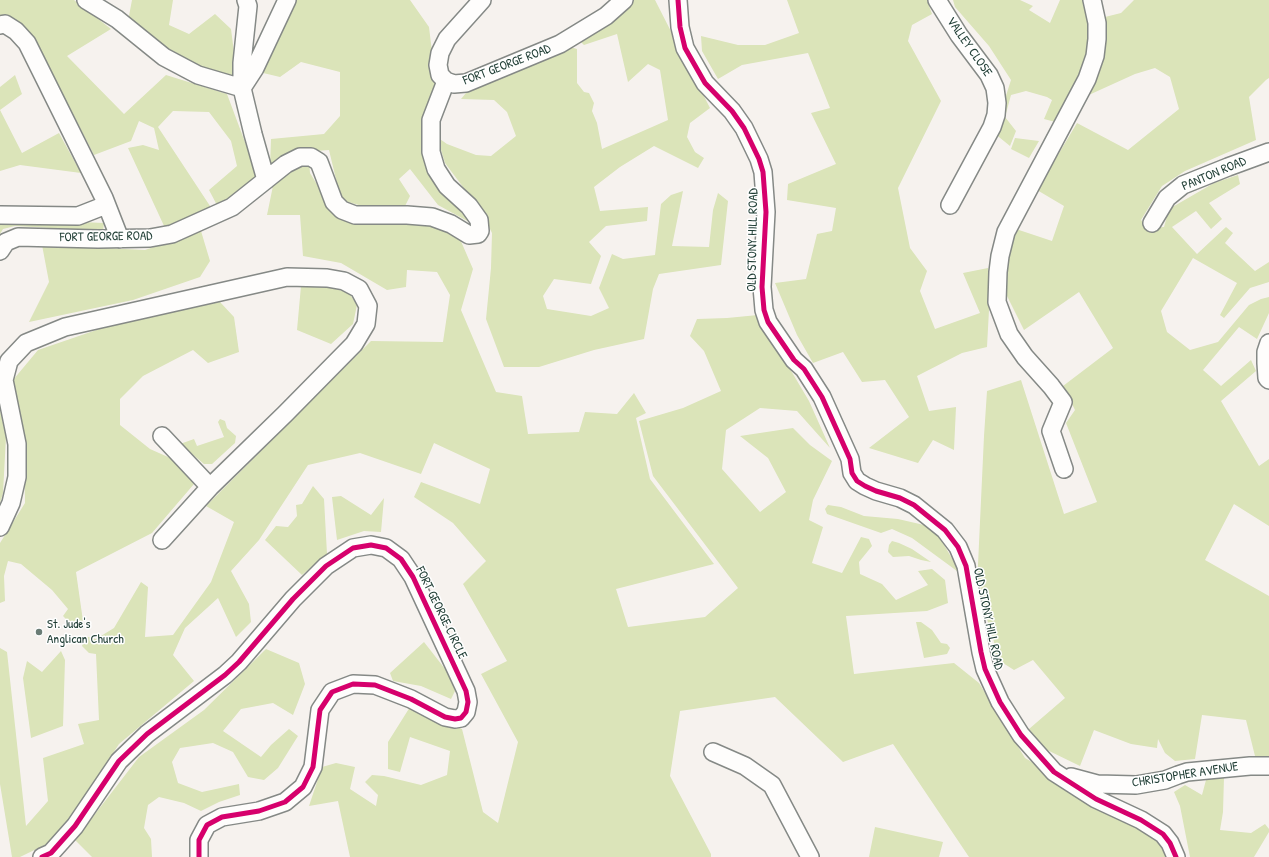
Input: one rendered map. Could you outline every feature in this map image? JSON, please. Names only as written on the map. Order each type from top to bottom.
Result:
[{"type":"street","points":[[86,0],[117,19],[164,57],[198,75],[242,88]]},
{"type":"street","points":[[246,0],[248,6],[242,63],[242,88],[266,180]]},
{"type":"street","points":[[242,88],[255,68],[287,0]]},
{"type":"street","points":[[446,81],[440,75],[438,65],[440,53],[447,40],[482,0]]},
{"type":"street","name":"FORT GEORGE ROAD","points":[[0,251],[6,242],[18,237],[120,239],[150,238],[172,234],[232,207],[286,164],[300,157],[311,157],[319,162],[334,202],[342,210],[355,215],[407,215],[432,217],[451,224],[469,235],[478,234],[480,231],[479,220],[469,206],[447,186],[436,169],[431,152],[431,120],[446,81],[454,84],[466,83],[560,44],[606,16],[624,0]]},
{"type":"street","name":"OLD STONY HILL ROAD","points":[[678,0],[680,27],[685,48],[699,75],[732,111],[744,128],[759,159],[763,172],[766,212],[762,287],[764,310],[768,322],[794,360],[804,369],[822,398],[850,459],[852,473],[857,481],[870,489],[900,498],[914,505],[945,530],[958,547],[966,566],[985,669],[1006,712],[1021,735],[1054,772],[1096,799],[1141,820],[1163,834],[1170,843],[1176,857]]},
{"type":"street","name":"VALLEY CLOSE","points":[[938,0],[959,35],[989,75],[995,88],[997,103],[996,114],[992,127],[950,205]]},
{"type":"street","points":[[1064,469],[1052,431],[1063,402],[1051,386],[1024,357],[1009,334],[997,302],[998,272],[1006,232],[1087,79],[1095,56],[1097,23],[1092,0]]},
{"type":"street","points":[[0,25],[5,24],[16,31],[27,43],[106,205],[120,239]]},
{"type":"street","name":"PANTON ROAD","points":[[1152,223],[1167,198],[1183,185],[1228,166],[1269,152]]},
{"type":"street","points":[[0,215],[78,216],[106,205]]},
{"type":"street","points":[[0,527],[11,503],[17,477],[17,444],[4,380],[9,361],[26,343],[65,327],[287,277],[327,278],[344,281],[359,289],[368,306],[366,324],[354,344],[210,487],[162,540]]},
{"type":"street","points":[[1269,343],[1266,352],[1266,363],[1267,378],[1269,380]]},
{"type":"street","points":[[162,436],[210,487]]},
{"type":"street","name":"FORT GEORGE CIRCLE","points":[[42,857],[51,853],[75,826],[119,761],[147,734],[225,675],[239,662],[292,599],[326,566],[353,548],[371,545],[386,548],[401,559],[413,577],[466,691],[468,702],[466,712],[461,718],[455,719],[445,717],[411,699],[375,685],[353,684],[332,692],[320,710],[313,767],[303,787],[285,802],[259,811],[222,817],[207,825],[199,840],[199,857]]},
{"type":"street","points":[[713,752],[744,766],[772,785],[810,857]]},
{"type":"street","name":"CHRISTOPHER AVENUE","points":[[1054,772],[1097,784],[1136,785],[1165,780],[1187,772],[1250,766],[1269,766]]},
{"type":"green space","points":[[0,0],[74,0],[111,29],[67,56],[124,114],[166,75],[227,94],[258,177],[218,207],[209,190],[237,166],[231,141],[209,112],[173,111],[158,127],[212,209],[165,228],[128,148],[143,145],[159,150],[154,128],[139,121],[131,141],[94,155],[35,41],[0,17]]},
{"type":"green space","points":[[132,0],[173,0],[169,25],[189,34],[215,14],[231,29],[235,60],[235,77],[210,72],[166,52],[128,21]]},
{"type":"green space","points":[[294,0],[410,0],[429,27],[436,85],[427,152],[430,177],[471,223],[438,205],[410,169],[399,179],[410,196],[404,208],[366,207],[341,200],[329,150],[290,153],[270,167],[271,139],[324,134],[340,116],[340,72],[301,62],[280,77],[259,72]]},
{"type":"green space","points":[[632,0],[655,0],[710,108],[690,123],[687,137],[695,152],[704,158],[698,168],[654,146],[620,167],[594,187],[600,211],[648,207],[647,221],[606,226],[589,242],[601,256],[591,284],[554,279],[543,296],[547,309],[591,316],[609,308],[599,288],[612,254],[623,259],[655,255],[661,204],[671,195],[683,191],[672,246],[709,247],[713,210],[718,193],[728,201],[721,265],[659,274],[653,289],[644,339],[594,350],[539,367],[504,367],[486,319],[491,268],[492,233],[481,211],[445,163],[437,137],[447,144],[476,155],[491,156],[516,136],[507,112],[494,100],[461,99],[471,87],[567,46],[577,49],[577,83],[584,92],[589,93],[594,103],[592,111],[597,123],[602,149],[668,120],[660,70],[648,64],[628,82],[617,34],[584,45],[579,40]]},
{"type":"green space","points":[[787,0],[927,0],[932,14],[912,25],[908,41],[941,101],[898,188],[910,248],[927,271],[920,291],[935,329],[980,313],[963,273],[988,268],[989,310],[987,347],[962,353],[917,376],[929,411],[956,407],[954,450],[933,440],[918,463],[869,448],[909,417],[885,380],[862,382],[843,352],[813,363],[797,335],[775,283],[806,279],[817,234],[832,231],[836,208],[787,200],[788,184],[836,164],[811,113],[830,108],[808,53],[742,65],[718,79],[702,51],[701,36],[738,45],[765,45],[799,33]]},
{"type":"green space","points":[[953,0],[1020,0],[1033,6],[1029,10],[1050,23],[1060,0],[1086,0],[1093,40],[1087,63],[1059,123],[1044,119],[1052,100],[1026,91],[1011,95],[1005,117],[1016,131],[1010,146],[994,133],[1011,80],[989,46],[955,7]]},
{"type":"green space","points":[[1134,0],[1269,0],[1269,78],[1249,97],[1256,140],[1185,171],[1162,186],[1141,220],[1149,228],[1164,227],[1169,209],[1214,183],[1238,175],[1240,184],[1209,203],[1222,219],[1211,229],[1196,211],[1172,227],[1197,254],[1226,227],[1233,233],[1225,243],[1255,271],[1269,262],[1269,282],[1250,288],[1224,318],[1220,315],[1237,283],[1193,258],[1161,311],[1167,332],[1190,350],[1218,342],[1249,305],[1269,297],[1269,313],[1257,339],[1239,327],[1203,370],[1221,386],[1251,360],[1256,371],[1221,401],[1259,466],[1269,459],[1269,526],[1234,504],[1205,560],[1269,596],[1269,756],[1255,756],[1246,720],[1202,715],[1195,759],[1175,761],[1165,753],[1158,739],[1157,748],[1131,744],[1094,730],[1080,766],[1045,749],[1029,729],[1065,698],[1033,660],[1014,670],[992,656],[994,642],[977,586],[987,391],[1021,380],[1064,514],[1097,502],[1066,423],[1075,410],[1063,386],[1113,348],[1079,292],[1024,330],[1001,284],[1016,229],[1052,241],[1064,206],[1037,190],[1077,123],[1128,150],[1179,109],[1170,77],[1155,68],[1135,74],[1080,99],[1101,18],[1121,13]]},
{"type":"green space","points":[[15,75],[22,94],[0,110],[0,87]]},
{"type":"green space","points":[[0,110],[22,153],[59,133],[81,173],[20,165],[0,171]]},
{"type":"green space","points":[[1015,138],[1039,141],[1029,158],[1011,149]]},
{"type":"green space","points":[[309,160],[310,173],[326,199],[340,214],[440,224],[460,239],[473,269],[461,310],[496,392],[522,396],[528,434],[579,432],[585,412],[617,414],[634,393],[646,413],[636,418],[650,479],[714,564],[616,589],[628,627],[705,617],[738,588],[653,476],[639,421],[683,408],[721,391],[704,351],[690,336],[697,319],[758,315],[809,401],[830,448],[797,411],[760,408],[726,430],[722,469],[760,512],[786,492],[768,458],[740,436],[793,428],[810,445],[832,461],[813,500],[809,520],[823,527],[812,563],[842,573],[861,537],[869,539],[872,546],[859,562],[860,574],[882,584],[896,600],[928,585],[918,571],[932,569],[945,580],[948,603],[927,611],[846,616],[854,674],[954,663],[979,683],[1025,758],[1162,838],[1170,857],[969,857],[893,744],[843,762],[775,697],[680,711],[670,776],[711,854],[711,857],[350,857],[338,801],[309,806],[322,767],[336,763],[355,767],[350,789],[376,806],[378,795],[365,782],[372,775],[384,776],[421,785],[447,775],[450,751],[410,737],[400,772],[388,769],[388,742],[410,707],[462,729],[483,812],[498,823],[518,742],[481,674],[507,661],[463,584],[486,561],[453,523],[414,497],[421,482],[480,504],[490,469],[434,443],[421,474],[360,453],[308,465],[259,540],[231,571],[249,604],[251,622],[236,637],[218,598],[185,628],[173,655],[194,681],[119,744],[57,839],[20,857],[12,857],[0,784],[0,648],[7,652],[26,826],[48,801],[43,758],[84,744],[78,724],[99,720],[96,654],[89,653],[82,646],[85,636],[96,639],[114,628],[141,582],[148,587],[145,637],[173,635],[211,582],[234,522],[206,506],[371,341],[443,342],[450,295],[437,272],[407,270],[406,287],[387,290],[341,263],[303,256],[300,215],[267,215],[274,181]]},
{"type":"green space","points":[[10,219],[104,223],[103,231],[15,226],[3,229],[0,234],[0,225]]},
{"type":"green space","points":[[201,231],[210,261],[200,277],[133,300],[29,322],[49,282],[42,245],[145,250]]},
{"type":"green space","points":[[301,286],[329,287],[349,293],[357,305],[353,324],[331,344],[297,330]]},
{"type":"green space","points":[[220,302],[234,317],[239,352],[208,363],[193,350],[143,376],[120,399],[120,425],[150,449],[177,461],[194,484],[152,533],[76,572],[84,628],[77,630],[63,616],[68,609],[52,590],[21,564],[8,561],[4,576],[5,601],[0,603],[0,543],[25,503],[24,440],[13,380],[38,350],[111,325]]},
{"type":"green space","points":[[0,410],[6,437],[3,493],[0,503]]},
{"type":"green space","points":[[220,419],[225,421],[227,428],[236,436],[235,443],[212,464],[204,464],[180,444],[194,439],[197,446],[224,437],[218,422]]},
{"type":"green space","points":[[313,486],[324,499],[327,554],[302,575],[265,540],[276,526],[288,527],[297,516],[296,505],[302,504]]},
{"type":"green space","points":[[341,496],[371,515],[384,498],[381,532],[364,531],[337,540],[332,497]]},
{"type":"green space","points":[[828,505],[841,507],[864,516],[898,519],[924,525],[936,531],[961,574],[912,538],[892,529],[881,533],[827,514],[825,509]]},
{"type":"green space","points":[[892,541],[912,549],[931,562],[909,556],[893,557],[888,552],[889,545]]},
{"type":"green space","points":[[916,622],[921,622],[932,630],[941,643],[947,644],[950,648],[947,654],[924,658]]},
{"type":"green space","points":[[424,642],[449,674],[455,691],[451,699],[421,686],[393,681],[390,673]]},
{"type":"green space","points":[[266,649],[299,663],[305,684],[293,715],[273,703],[241,709],[223,731],[261,757],[271,745],[289,729],[298,736],[278,768],[264,780],[248,777],[233,752],[213,743],[180,748],[172,762],[178,783],[202,792],[239,784],[240,795],[219,802],[201,811],[184,803],[159,797],[148,805],[144,828],[151,839],[152,857],[92,857],[75,840],[139,757],[204,710]]},
{"type":"green space","points":[[61,651],[65,660],[63,726],[31,738],[23,678],[27,661],[42,672]]},
{"type":"green space","points":[[1224,777],[1223,812],[1220,830],[1251,833],[1265,824],[1269,829],[1269,832],[1254,857],[1190,857],[1180,806],[1174,792],[1185,785],[1202,795],[1206,780]]},
{"type":"green space","points":[[875,827],[943,842],[939,857],[869,857]]},
{"type":"cycle path","points":[[678,0],[680,27],[685,48],[705,83],[732,111],[744,128],[759,159],[763,172],[766,212],[762,287],[764,310],[768,322],[794,360],[804,369],[822,397],[850,459],[852,473],[857,481],[865,486],[900,498],[914,505],[945,530],[958,547],[966,566],[985,669],[1000,702],[1021,735],[1054,772],[1096,799],[1141,820],[1163,834],[1170,843],[1176,857]]},
{"type":"cycle path","points":[[42,857],[51,853],[75,826],[119,761],[147,734],[225,675],[239,662],[293,599],[326,566],[353,548],[371,545],[386,548],[401,559],[413,577],[466,691],[468,702],[466,712],[461,718],[455,719],[445,717],[411,699],[375,685],[353,684],[332,692],[320,710],[313,767],[303,787],[285,802],[259,811],[222,817],[207,825],[199,840],[199,857]]},
{"type":"place","name":"St. Jude's Anglican Church","points":[[39,632]]}]
